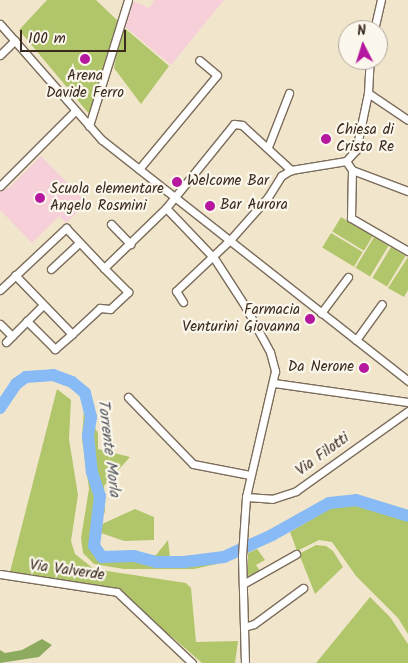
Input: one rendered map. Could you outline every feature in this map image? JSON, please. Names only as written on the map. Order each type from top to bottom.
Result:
[{"type":"street","points":[[89,126],[128,0]]},
{"type":"street","points":[[376,20],[381,0]]},
{"type":"street","points":[[0,24],[89,126],[139,169],[408,381]]},
{"type":"street","points":[[0,55],[15,40]]},
{"type":"street","points":[[139,169],[217,75],[199,60]]},
{"type":"street","points":[[183,302],[176,291],[214,258],[281,176],[291,170],[346,161],[356,150],[368,93],[369,70]]},
{"type":"street","points":[[268,147],[289,93]]},
{"type":"street","points":[[368,93],[408,120]]},
{"type":"street","points":[[0,186],[75,110]]},
{"type":"street","points":[[104,268],[166,208],[234,124],[242,125],[291,170]]},
{"type":"street","points":[[346,161],[352,170],[351,218],[408,251]]},
{"type":"street","points":[[352,170],[408,191]]},
{"type":"street","points":[[173,213],[182,202]]},
{"type":"street","points":[[166,208],[173,213],[214,258],[270,352],[275,372],[274,383],[246,497],[242,556],[245,661]]},
{"type":"street","points":[[111,224],[130,244]]},
{"type":"street","points":[[0,290],[66,228],[128,292],[110,309],[100,308],[55,349],[27,321]]},
{"type":"street","points":[[51,269],[79,243]]},
{"type":"street","points":[[15,275],[72,334]]},
{"type":"street","points":[[321,313],[348,277]]},
{"type":"street","points":[[356,340],[382,304]]},
{"type":"street","points":[[6,342],[43,306]]},
{"type":"street","points":[[0,324],[12,336]]},
{"type":"street","points":[[274,383],[408,402]]},
{"type":"street","points":[[128,397],[193,464],[250,475]]},
{"type":"street","name":"Via Filotti","points":[[246,497],[272,499],[296,491],[408,411]]},
{"type":"street","points":[[243,584],[296,554]]},
{"type":"street","name":"Via Valverde","points":[[0,574],[116,592],[192,663]]},
{"type":"street","points":[[244,627],[254,624],[303,588]]},
{"type":"shaded area","points":[[131,0],[149,8],[154,0],[224,0],[171,65],[123,25]]},
{"type":"shaded area","name":"Scuola elementare Angelo Rosmini","points":[[41,156],[87,203],[66,223],[59,216],[32,243],[0,210],[0,192],[10,187]]},
{"type":"green space","points":[[47,0],[96,0],[118,21],[90,115],[19,30]]},
{"type":"green space","points":[[121,25],[169,66],[141,104],[114,68]]},
{"type":"green space","points":[[341,217],[373,236],[364,251],[332,232]]},
{"type":"green space","points":[[331,233],[363,252],[354,267],[322,248]]},
{"type":"green space","points":[[374,237],[389,246],[370,277],[355,268]]},
{"type":"green space","points":[[391,247],[406,256],[387,287],[372,278]]},
{"type":"green space","points":[[408,257],[408,290],[404,297],[388,288]]},
{"type":"green space","points":[[57,389],[71,400],[69,439],[78,495],[71,541],[75,554],[94,569],[186,583],[191,588],[196,642],[238,641],[235,663],[202,663],[171,636],[160,632],[129,597],[117,589],[10,572]]},
{"type":"green space","points":[[84,409],[98,433],[98,449],[130,457],[104,486],[105,512],[93,531],[95,556],[106,559],[117,555],[156,555],[168,540],[170,557],[205,558],[214,555],[217,564],[194,569],[124,569],[94,564],[83,553],[81,538],[89,489],[82,438]]},
{"type":"green space","points":[[385,503],[408,510],[408,634],[398,618],[356,576],[332,542],[319,540],[297,551],[290,532],[333,507],[357,505],[389,513]]},
{"type":"green space","points":[[135,509],[154,517],[154,540],[124,541],[101,533],[102,524]]},
{"type":"green space","points":[[316,545],[326,546],[333,551],[343,567],[315,594],[299,554]]},
{"type":"green space","points":[[257,549],[265,560],[256,565],[260,571],[248,576],[248,553]]},
{"type":"green space","points":[[370,597],[390,617],[408,644],[408,663],[316,663]]},
{"type":"green space","points":[[42,639],[52,645],[39,657],[0,663],[0,650],[5,653],[22,650]]},
{"type":"waterway","name":"Torrente Morla","points":[[0,408],[16,384],[26,377],[53,375],[72,382],[85,393],[91,417],[88,435],[92,472],[100,496],[94,546],[102,557],[134,556],[156,562],[184,562],[224,557],[272,535],[329,503],[356,500],[408,516]]},
{"type":"place","name":"Arena Davide Ferro","points":[[85,59]]},
{"type":"place","name":"Chiesa di Cristo Re","points":[[326,139]]},
{"type":"place","name":"Welcome Bar","points":[[177,182]]},
{"type":"place","name":"Scuola elementare Angelo Rosmini","points":[[40,198]]},
{"type":"place","name":"Bar Aurora","points":[[210,206]]},
{"type":"place","name":"Farmacia Venturini Giovanna","points":[[310,319]]},
{"type":"place","name":"Da Nerone","points":[[364,368]]}]
